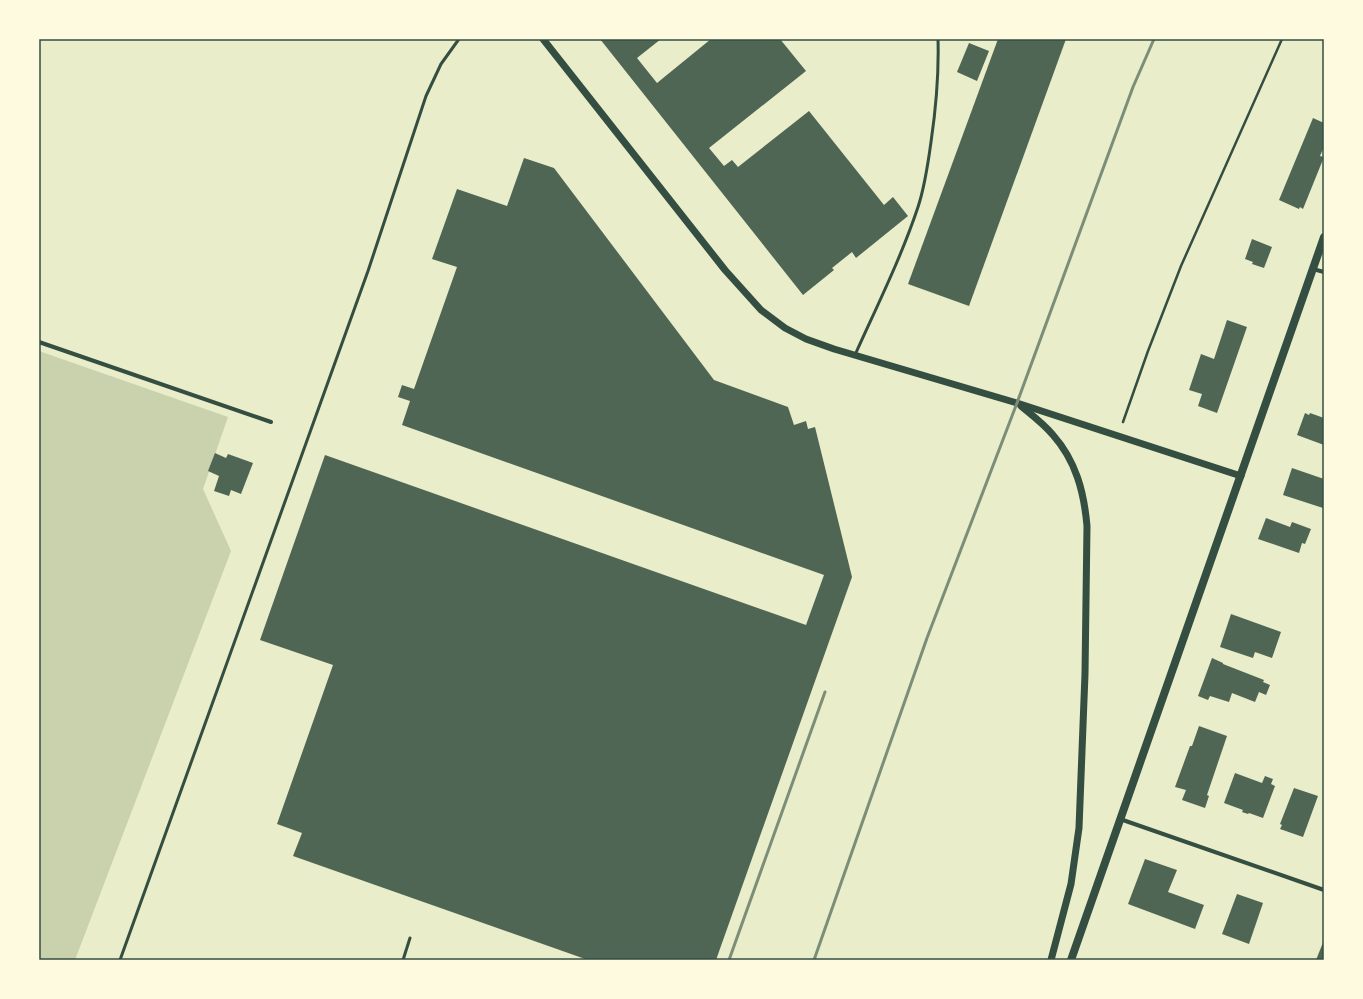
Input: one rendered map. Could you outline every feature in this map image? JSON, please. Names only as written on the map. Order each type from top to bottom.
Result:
[{"type":"main road","points":[[1071,960],[1324,237]]},
{"type":"street","points":[[543,39],[725,270],[761,310],[785,328],[806,339],[855,355],[1017,403],[1241,476]]},
{"type":"street","points":[[1313,268],[1324,272]]},
{"type":"street","points":[[39,342],[271,422]]},
{"type":"street","points":[[1017,403],[1053,434],[1069,456],[1078,477],[1085,504],[1087,526],[1085,674],[1079,828],[1071,884],[1051,960]]},
{"type":"street","points":[[1120,819],[1324,890]]},
{"type":"lane","points":[[120,960],[368,270],[426,96],[441,64],[459,39]]},
{"type":"lane","points":[[855,355],[901,253],[919,206],[928,167],[935,113],[939,66],[938,39]]},
{"type":"lane","points":[[403,960],[410,938]]},
{"type":"path","points":[[1118,436],[1148,351],[1181,266],[1282,39]]},
{"type":"green space","points":[[39,351],[228,417],[203,489],[231,551],[75,960],[39,960]]},
{"type":"building","points":[[600,39],[661,39],[637,58],[657,83],[711,39],[780,39],[806,71],[709,148],[724,166],[732,160],[738,167],[809,111],[884,205],[893,197],[908,216],[856,258],[852,252],[832,268],[834,270],[803,295]]},
{"type":"building","points":[[998,39],[1066,39],[969,306],[908,284]]},
{"type":"building","points":[[969,43],[989,51],[977,81],[957,72]]},
{"type":"building","points":[[1313,118],[1324,123],[1324,147],[1320,156],[1324,157],[1303,209],[1300,207],[1299,209],[1279,200]]},
{"type":"building","points":[[524,158],[554,168],[714,380],[788,407],[794,425],[806,421],[808,429],[815,427],[852,577],[716,960],[588,960],[293,856],[302,833],[277,824],[333,665],[260,640],[325,455],[806,625],[824,575],[402,425],[410,401],[398,397],[402,385],[414,389],[457,267],[432,259],[457,189],[507,206]]},
{"type":"building","points":[[1252,239],[1272,247],[1264,268],[1252,264],[1253,262],[1245,259]]},
{"type":"building","points":[[1227,320],[1247,327],[1217,413],[1198,406],[1202,394],[1189,390],[1201,354],[1214,359]]},
{"type":"building","points":[[1305,413],[1309,415],[1310,413],[1324,418],[1324,445],[1297,435]]},
{"type":"building","points":[[215,453],[226,458],[228,454],[253,463],[241,494],[231,490],[229,496],[214,491],[219,476],[208,471]]},
{"type":"building","points":[[1292,468],[1324,479],[1323,508],[1283,495]]},
{"type":"building","points":[[1266,518],[1290,527],[1292,522],[1311,529],[1305,544],[1302,543],[1299,553],[1258,539]]},
{"type":"building","points":[[1231,614],[1281,632],[1272,658],[1255,652],[1253,658],[1220,647]]},
{"type":"building","points":[[1212,658],[1223,664],[1264,680],[1263,682],[1270,685],[1266,695],[1259,692],[1255,702],[1232,693],[1229,702],[1210,696],[1208,700],[1198,696]]},
{"type":"building","points":[[1199,726],[1227,736],[1207,795],[1209,796],[1205,808],[1182,800],[1186,790],[1175,787]]},
{"type":"building","points":[[1235,773],[1262,783],[1265,776],[1273,779],[1271,784],[1275,786],[1263,818],[1242,812],[1243,810],[1224,803]]},
{"type":"building","points":[[1294,788],[1318,796],[1303,837],[1280,829],[1282,825],[1280,824]]},
{"type":"building","points":[[1145,859],[1177,870],[1168,892],[1204,905],[1195,929],[1128,904]]},
{"type":"building","points":[[1237,894],[1263,903],[1249,944],[1222,934]]},
{"type":"building","points":[[1324,940],[1324,960],[1316,960]]},
{"type":"railway","points":[[814,960],[927,638],[1017,403],[1133,87],[1154,39]]},
{"type":"railway","points":[[729,960],[825,692]]}]
